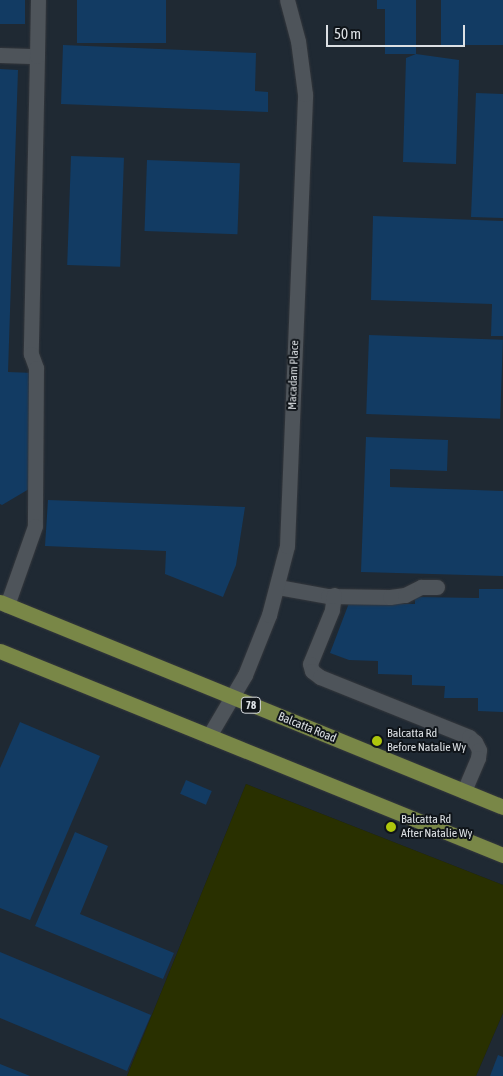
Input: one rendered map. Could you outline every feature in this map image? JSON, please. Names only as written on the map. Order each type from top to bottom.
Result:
[{"type":"main road","name":"Balcatta Road","points":[[3,604],[503,807]]},
{"type":"main road","points":[[0,651],[503,855]]},
{"type":"street","points":[[3,604],[35,526],[36,368],[31,354],[38,0]]},
{"type":"street","name":"Macadam Place","points":[[209,736],[245,675],[278,587],[286,557],[305,94],[298,41],[287,0]]},
{"type":"street","points":[[0,55],[37,56]]},
{"type":"street","points":[[278,587],[334,596],[390,596],[404,594],[421,587],[437,587]]},
{"type":"street","points":[[334,596],[332,610],[310,664],[312,671],[320,677],[469,737],[475,742],[479,750],[478,758],[464,791]]},
{"type":"shaded area","points":[[0,0],[503,0],[503,885],[246,784],[127,1076],[0,1076]]},
{"type":"shaded area","points":[[503,1013],[503,1076],[476,1076]]},
{"type":"green space","points":[[246,784],[503,885],[503,1013],[476,1076],[127,1076]]},
{"type":"building","points":[[0,0],[25,0],[25,24],[0,24]]},
{"type":"building","points":[[77,0],[166,0],[166,43],[77,43]]},
{"type":"building","points":[[377,0],[416,0],[416,54],[385,54],[385,9],[377,9]]},
{"type":"building","points":[[441,0],[503,0],[503,45],[441,45]]},
{"type":"building","points":[[63,45],[256,53],[255,91],[268,92],[268,112],[61,104]]},
{"type":"building","points":[[416,54],[459,60],[456,164],[403,162],[406,58]]},
{"type":"building","points":[[0,69],[18,70],[8,372],[34,373],[29,489],[2,505],[0,504]]},
{"type":"building","points":[[476,93],[503,94],[503,218],[471,217]]},
{"type":"building","points":[[71,156],[124,158],[120,267],[67,265]]},
{"type":"building","points":[[147,160],[240,163],[237,234],[145,231]]},
{"type":"building","points":[[373,216],[503,221],[503,336],[491,336],[492,304],[371,300]]},
{"type":"building","points":[[369,335],[503,340],[500,419],[366,414]]},
{"type":"building","points":[[366,437],[448,440],[447,471],[390,469],[390,487],[503,491],[503,576],[361,572]]},
{"type":"building","points":[[48,500],[245,507],[236,565],[223,597],[165,574],[166,551],[45,546]]},
{"type":"building","points":[[479,589],[503,589],[503,712],[478,711],[478,698],[444,698],[445,686],[412,685],[412,675],[378,674],[378,661],[349,660],[330,653],[349,603],[415,604],[415,597],[479,598]]},
{"type":"building","points":[[20,722],[100,756],[30,920],[0,908],[0,768]]},
{"type":"building","points":[[186,780],[212,791],[206,805],[180,794]]},
{"type":"building","points":[[75,832],[108,846],[80,914],[174,953],[163,979],[35,926]]},
{"type":"building","points":[[0,952],[151,1015],[127,1071],[0,1018]]},
{"type":"building","points":[[498,1055],[503,1057],[503,1076],[490,1076]]},
{"type":"building","points":[[0,1064],[30,1076],[0,1076]]},
{"type":"place","name":"Balcatta Rd Before Natalie Wy","points":[[377,741]]},
{"type":"place","name":"Balcatta Rd After Natalie Wy","points":[[391,827]]}]
